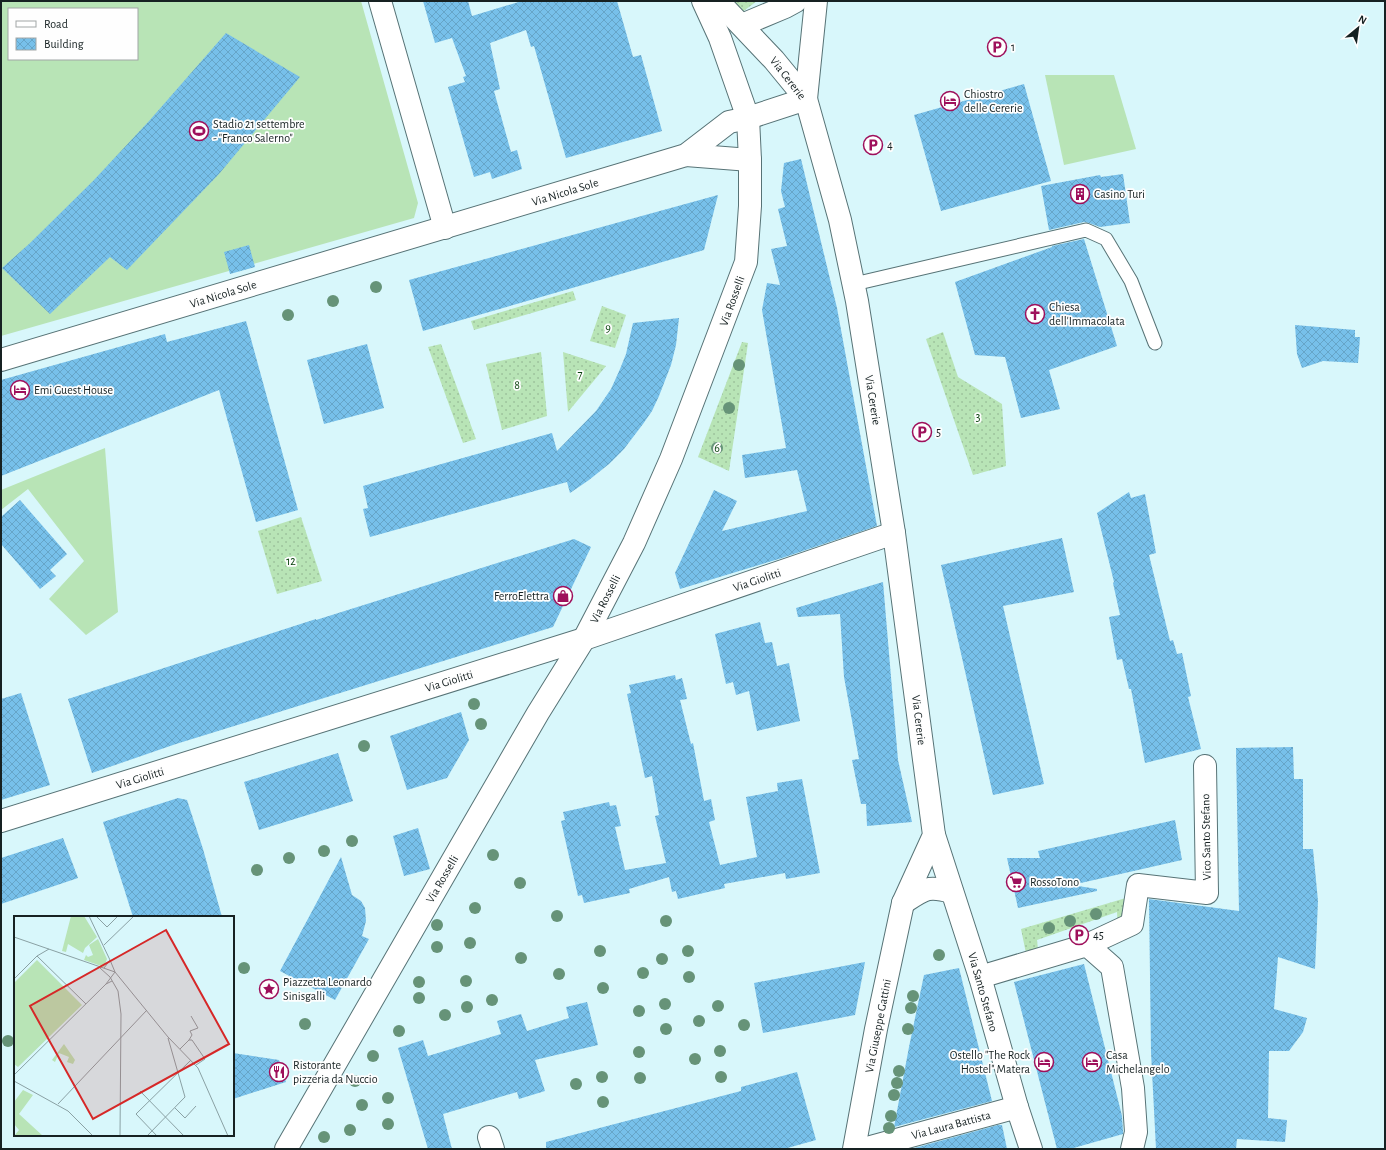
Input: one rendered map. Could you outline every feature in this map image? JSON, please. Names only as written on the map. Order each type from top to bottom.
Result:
[{"type":"street","points":[[380,1],[445,228]]},
{"type":"street","name":"Via Rosselli","points":[[286,1149],[538,713],[584,639],[634,543],[671,459],[746,262],[750,206],[748,118],[720,38],[703,1]]},
{"type":"street","name":"Via Cererie","points":[[718,1],[774,60],[806,99],[840,220],[854,284],[894,533],[934,835]]},
{"type":"street","points":[[742,25],[796,1]]},
{"type":"street","points":[[686,155],[730,122],[748,118],[806,99],[816,1]]},
{"type":"street","points":[[686,155],[750,160]]},
{"type":"street","name":"Via Nicola Sole","points":[[1,360],[686,155]]},
{"type":"street","name":"Via Giolitti","points":[[1,821],[584,639],[894,533]]},
{"type":"street","name":"Vico Santo Stefano","points":[[980,977],[1087,945],[1132,924],[1138,885],[1207,894],[1205,766]]},
{"type":"street","name":"Via Santo Stefano","points":[[934,835],[980,977],[1017,1107],[1031,1149]]},
{"type":"street","name":"Via Giuseppe Gattini","points":[[854,1149],[876,1029],[903,903],[934,835]]},
{"type":"street","points":[[903,903],[920,892],[931,888],[952,892]]},
{"type":"street","points":[[1087,945],[1112,967],[1133,1088],[1136,1132],[1132,1149]]},
{"type":"street","name":"Via Laura Battista","points":[[863,1149],[1017,1107]]},
{"type":"lane","points":[[854,284],[1086,230],[1106,239],[1131,280],[1155,343]]},
{"type":"green space","name":"Stadio 21 settembre - \"Franco Salerno\"","points":[[1,1],[361,1],[418,203],[414,218],[1,336]]},
{"type":"green space","points":[[731,1],[757,1],[741,13]]},
{"type":"green space","points":[[1045,75],[1114,75],[1136,149],[1064,165]]},
{"type":"green space","points":[[573,291],[576,300],[474,330],[471,321]]},
{"type":"green space","name":"9","points":[[602,306],[626,315],[615,348],[590,341]]},
{"type":"green space","name":"3","points":[[943,332],[958,377],[1002,404],[1006,466],[973,475],[926,339]]},
{"type":"green space","name":"6","points":[[742,342],[748,343],[729,471],[698,457]]},
{"type":"green space","points":[[441,344],[476,439],[463,443],[428,347]]},
{"type":"green space","name":"8","points":[[541,352],[547,416],[502,430],[486,364]]},
{"type":"green space","name":"7","points":[[563,352],[606,366],[568,412]]},
{"type":"green space","points":[[105,448],[118,612],[86,635],[49,599],[84,561],[28,489],[1,510],[1,490]]},
{"type":"green space","name":"12","points":[[301,517],[322,581],[277,594],[258,531]]},
{"type":"green space","points":[[1136,895],[1118,930],[1117,912],[1037,940],[1039,959],[1028,963],[1021,929]]},
{"type":"building","points":[[423,1],[468,1],[472,16],[522,1],[617,1],[633,57],[641,55],[662,131],[566,158],[534,46],[531,47],[526,30],[490,43],[500,89],[494,91],[511,152],[517,150],[522,169],[492,179],[490,172],[474,177],[448,87],[465,82],[463,77],[466,76],[452,38],[435,43]]},
{"type":"building","points":[[226,33],[300,77],[219,174],[127,270],[110,257],[50,314],[2,268],[29,244],[93,181],[149,121]]},
{"type":"building","points":[[1024,84],[1051,181],[941,211],[914,115]]},
{"type":"building","points":[[801,159],[837,308],[877,526],[782,558],[680,589],[675,573],[714,490],[737,501],[722,531],[807,511],[797,470],[745,478],[742,455],[786,448],[762,310],[767,283],[780,285],[771,249],[787,246],[778,209],[785,207],[781,191],[784,163]]},
{"type":"building","points":[[1123,174],[1130,223],[1100,227],[1084,222],[1049,230],[1041,186],[1100,175],[1101,177]]},
{"type":"building","points":[[718,195],[704,250],[423,331],[409,280]]},
{"type":"building","name":"Chiesa dell'Immacolata","points":[[1084,239],[1117,346],[1049,370],[1060,409],[1021,418],[1005,357],[975,355],[955,282],[1052,246]]},
{"type":"building","points":[[249,245],[255,267],[230,274],[224,252]]},
{"type":"building","points":[[679,318],[676,345],[671,365],[652,411],[624,449],[609,464],[589,480],[570,493],[567,482],[370,537],[363,509],[368,508],[363,486],[552,433],[557,451],[596,411],[611,389],[626,354],[633,323]]},
{"type":"building","points":[[246,321],[298,510],[256,522],[219,390],[1,476],[1,380],[165,334],[167,342]]},
{"type":"building","points":[[1295,325],[1355,330],[1355,337],[1360,337],[1358,363],[1323,361],[1302,368],[1297,354]]},
{"type":"building","points":[[367,344],[384,408],[324,424],[307,360]]},
{"type":"building","points":[[1129,492],[1131,498],[1145,494],[1156,553],[1149,555],[1170,641],[1173,640],[1177,654],[1182,653],[1191,696],[1188,697],[1201,749],[1145,763],[1131,689],[1129,689],[1122,659],[1117,660],[1109,617],[1120,615],[1114,582],[1097,513]]},
{"type":"building","points":[[20,500],[67,554],[50,570],[56,576],[40,589],[1,544],[1,517]]},
{"type":"building","points":[[1062,538],[1074,592],[1003,606],[1044,784],[993,795],[941,565]]},
{"type":"building","points":[[574,539],[591,547],[553,627],[176,744],[92,773],[68,699],[316,619]]},
{"type":"building","points":[[883,582],[898,760],[912,822],[867,826],[866,804],[861,804],[852,760],[859,759],[844,677],[840,614],[798,617],[796,608]]},
{"type":"building","points":[[760,622],[765,643],[772,642],[777,666],[789,663],[800,721],[757,731],[749,691],[736,695],[733,682],[726,684],[715,634]]},
{"type":"building","points":[[675,675],[676,680],[682,678],[687,699],[680,700],[691,744],[693,743],[704,801],[711,799],[715,820],[709,822],[720,865],[757,857],[746,797],[778,791],[777,783],[802,779],[820,873],[786,879],[785,873],[724,884],[725,888],[678,899],[676,891],[672,892],[669,877],[629,889],[630,893],[584,903],[582,895],[578,896],[561,821],[565,820],[563,812],[609,802],[610,806],[616,805],[621,826],[615,827],[625,870],[666,863],[655,816],[659,815],[652,776],[645,778],[627,694],[631,693],[629,685]]},
{"type":"building","points":[[21,693],[50,785],[1,800],[1,699]]},
{"type":"building","points":[[461,712],[469,740],[447,778],[407,790],[390,736]]},
{"type":"building","points":[[1293,747],[1294,779],[1303,779],[1303,849],[1313,849],[1318,901],[1315,969],[1278,957],[1274,1009],[1307,1018],[1303,1032],[1289,1051],[1269,1051],[1268,1118],[1287,1120],[1285,1142],[1237,1139],[1236,1149],[1156,1149],[1151,1052],[1149,899],[1239,911],[1236,748]]},
{"type":"building","points":[[338,753],[353,801],[259,830],[244,782]]},
{"type":"building","points":[[178,798],[187,800],[203,849],[222,916],[133,916],[103,822]]},
{"type":"building","points":[[1175,820],[1182,860],[1072,885],[1097,889],[1097,891],[1018,908],[1007,858],[1040,858],[1038,851]]},
{"type":"building","points":[[418,828],[430,869],[404,876],[393,836]]},
{"type":"building","points":[[63,838],[78,878],[1,904],[1,858]]},
{"type":"building","points":[[341,857],[352,895],[361,901],[365,908],[366,921],[362,936],[369,939],[335,1000],[280,971]]},
{"type":"building","points":[[865,962],[855,1015],[763,1033],[754,983]]},
{"type":"building","points":[[1084,964],[1122,1116],[1123,1134],[1070,1149],[1057,1149],[1014,982]]},
{"type":"building","points":[[959,968],[992,1101],[894,1127],[924,975]]},
{"type":"building","points":[[587,1002],[598,1045],[535,1060],[545,1091],[519,1099],[517,1092],[443,1114],[452,1149],[428,1149],[398,1048],[423,1040],[428,1056],[501,1034],[497,1021],[521,1014],[527,1031],[569,1018],[566,1007]]},
{"type":"building","points":[[234,1053],[279,1060],[286,1082],[234,1099]]},
{"type":"building","points":[[797,1072],[816,1140],[784,1149],[546,1149],[546,1142],[741,1091],[741,1087]]},
{"type":"building","points":[[1002,1125],[1007,1149],[911,1149]]},
{"type":"place","name":"1","points":[[997,47]]},
{"type":"place","name":"Chiostro delle Cererie","points":[[950,101]]},
{"type":"place","name":"Stadio 21 settembre - \"Franco Salerno\"","points":[[199,131]]},
{"type":"place","name":"4","points":[[873,145]]},
{"type":"place","name":"Casino Turi","points":[[1080,194]]},
{"type":"place","name":"Chiesa dell'Immacolata","points":[[1035,314]]},
{"type":"place","name":"Emi Guest House","points":[[20,390]]},
{"type":"place","name":"5","points":[[922,432]]},
{"type":"place","name":"FerroElettra","points":[[563,596]]},
{"type":"place","name":"RossoTono","points":[[1016,882]]},
{"type":"place","name":"45","points":[[1079,935]]},
{"type":"place","name":"Piazzetta Leonardo Sinisgalli","points":[[269,989]]},
{"type":"place","name":"Ostello \"The Rock Hostel\" Matera","points":[[1044,1062]]},
{"type":"place","name":"Casa Michelangelo","points":[[1092,1062]]},
{"type":"place","name":"Ristorante pizzeria da Nuccio","points":[[279,1072]]}]
